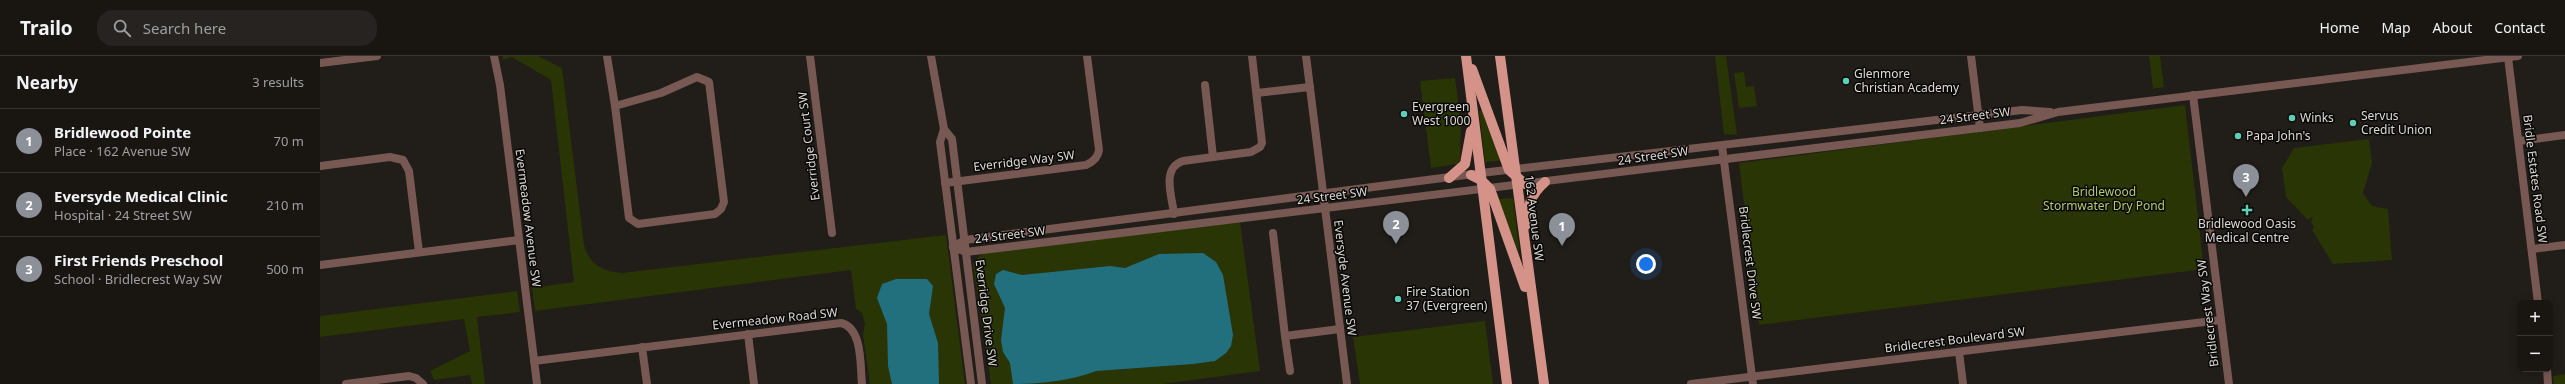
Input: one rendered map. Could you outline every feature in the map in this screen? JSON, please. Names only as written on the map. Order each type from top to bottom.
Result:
[{"type":"main road","points":[[1467,56],[1481,181],[1507,384]]},
{"type":"main road","points":[[1467,56],[1513,172]]},
{"type":"main road","name":"162 Avenue SW","points":[[1500,56],[1513,172],[1521,185],[1524,241],[1542,374],[1545,384]]},
{"type":"main road","points":[[1449,178],[1461,169],[1467,159],[1473,113]]},
{"type":"main road","points":[[1481,181],[1533,310]]},
{"type":"main road","points":[[1524,241],[1529,202],[1536,190],[1545,182]]},
{"type":"street","points":[[320,63],[372,56]]},
{"type":"street","name":"Evermeadow Avenue SW","points":[[494,56],[537,384]]},
{"type":"street","points":[[607,56],[629,218],[638,224],[715,214],[721,210],[724,202],[709,82],[698,77],[660,93],[615,106]]},
{"type":"street","name":"Everridge Court SW","points":[[810,56],[832,233]]},
{"type":"street","name":"Everridge Drive SW","points":[[931,56],[944,129],[940,142],[971,384]]},
{"type":"street","name":"Everridge Way SW","points":[[945,183],[1092,163],[1099,150],[1088,56]]},
{"type":"street","points":[[1174,214],[1169,177],[1171,167],[1183,161],[1251,152],[1260,147],[1262,135],[1252,56]]},
{"type":"street","name":"Eversyde Avenue SW","points":[[1306,56],[1347,384]]},
{"type":"street","points":[[1971,56],[1980,128]]},
{"type":"street","name":"24 Street SW","points":[[953,247],[965,240],[1449,178],[1521,185],[1725,158],[2020,123],[2058,112],[2518,56]]},
{"type":"street","name":"Bridle Estates Road SW","points":[[2508,57],[2538,300]]},
{"type":"street","points":[[1205,85],[1213,157]]},
{"type":"street","points":[[1257,93],[1310,87]]},
{"type":"street","name":"Bridlecrest Way SW","points":[[2193,95],[2229,384]]},
{"type":"street","name":"24 Street SW","points":[[953,247],[966,252],[1325,209],[1481,181],[1513,172],[2022,110],[2058,112]]},
{"type":"street","name":"Everridge Drive SW","points":[[944,129],[952,139],[982,384]]},
{"type":"street","points":[[2518,141],[2565,135]]},
{"type":"street","name":"Bridlecrest Drive SW","points":[[1722,146],[1725,158],[1753,380]]},
{"type":"street","points":[[320,166],[390,157],[403,160],[409,171],[419,252]]},
{"type":"street","points":[[1273,233],[1290,371]]},
{"type":"street","points":[[320,265],[519,240]]},
{"type":"street","points":[[2532,249],[2565,245]]},
{"type":"street","name":"Bridlecrest Boulevard SW","points":[[1692,384],[1753,380],[1959,352],[2221,320]]},
{"type":"street","name":"Evermeadow Road SW","points":[[534,361],[748,334],[845,324],[853,329],[856,336],[862,384]]},
{"type":"street","points":[[1286,336],[1340,329]]},
{"type":"street","points":[[748,334],[754,384]]},
{"type":"street","points":[[642,347],[647,384]]},
{"type":"street","points":[[1959,352],[1963,384]]},
{"type":"street","points":[[2546,372],[2548,384]]},
{"type":"street","points":[[346,384],[409,376],[421,382]]},
{"type":"green space","points":[[503,56],[538,56],[562,68],[584,245],[590,258],[598,266],[608,271],[622,273],[946,235],[965,384],[870,384],[863,334],[865,324],[862,313],[856,309],[851,270],[535,311],[532,288],[574,282],[551,80],[512,57],[503,60]]},
{"type":"green space","points":[[1715,56],[1726,56],[1737,135],[1724,134]]},
{"type":"green space","points":[[2149,56],[2160,56],[2164,87],[2153,89]]},
{"type":"green space","points":[[1744,72],[1746,87],[1754,86],[1757,106],[1739,108],[1734,73]]},
{"type":"green space","points":[[1455,78],[1461,124],[1460,160],[1458,164],[1431,168],[1420,81]]},
{"type":"green space","name":"Bridlewood Stormwater Dry Pond","points":[[2185,105],[2204,269],[1759,325],[1739,163]]},
{"type":"green space","points":[[1482,110],[1500,159],[1498,161],[1485,162],[1479,111]]},
{"type":"green space","points":[[2369,139],[2372,163],[2363,193],[2372,206],[2388,209],[2392,260],[2333,264],[2312,230],[2314,227],[2311,222],[2313,216],[2308,220],[2286,197],[2282,168],[2294,148]]},
{"type":"green space","points":[[1513,198],[1519,253],[1498,201],[1499,199]]},
{"type":"green space","points":[[1240,222],[1260,371],[1163,384],[991,384],[973,264],[979,256],[984,253]]},
{"type":"green space","points":[[517,291],[520,312],[477,317],[485,384],[472,384],[470,375],[434,380],[430,371],[470,351],[464,319],[320,337],[320,316]]},
{"type":"green space","points":[[1485,321],[1493,384],[1360,384],[1353,337]]},
{"type":"green space","points":[[2565,374],[2565,384],[2554,384],[2553,376]]},
{"type":"water","points":[[1203,253],[1216,262],[1223,275],[1233,335],[1231,346],[1226,353],[1215,361],[1096,371],[1055,381],[1013,384],[1010,363],[1003,352],[1001,340],[1005,308],[994,284],[996,274],[1003,270],[1022,275],[1110,266],[1125,268],[1159,254]]},
{"type":"water","points":[[896,279],[927,279],[933,286],[929,314],[938,343],[939,384],[892,384],[888,366],[887,324],[877,298],[882,284]]},
{"type":"place","name":"Glenmore Christian Academy","points":[[1846,81]]},
{"type":"place","name":"Evergreen West 1000","points":[[1404,114]]},
{"type":"place","name":"Winks","points":[[2292,118]]},
{"type":"place","name":"Servus Credit Union","points":[[2353,123]]},
{"type":"place","name":"Papa John's","points":[[2238,136]]},
{"type":"place","name":"First Friends Preschool","points":[[2246,197]]},
{"type":"place","name":"Bridlewood Oasis Medical Centre","points":[[2247,210]]},
{"type":"place","name":"Eversyde Medical Clinic","points":[[1396,244]]},
{"type":"place","name":"Bridlewood Pointe","points":[[1562,246]]},
{"type":"place","name":"Fire Station 37 (Evergreen)","points":[[1398,299]]}]
